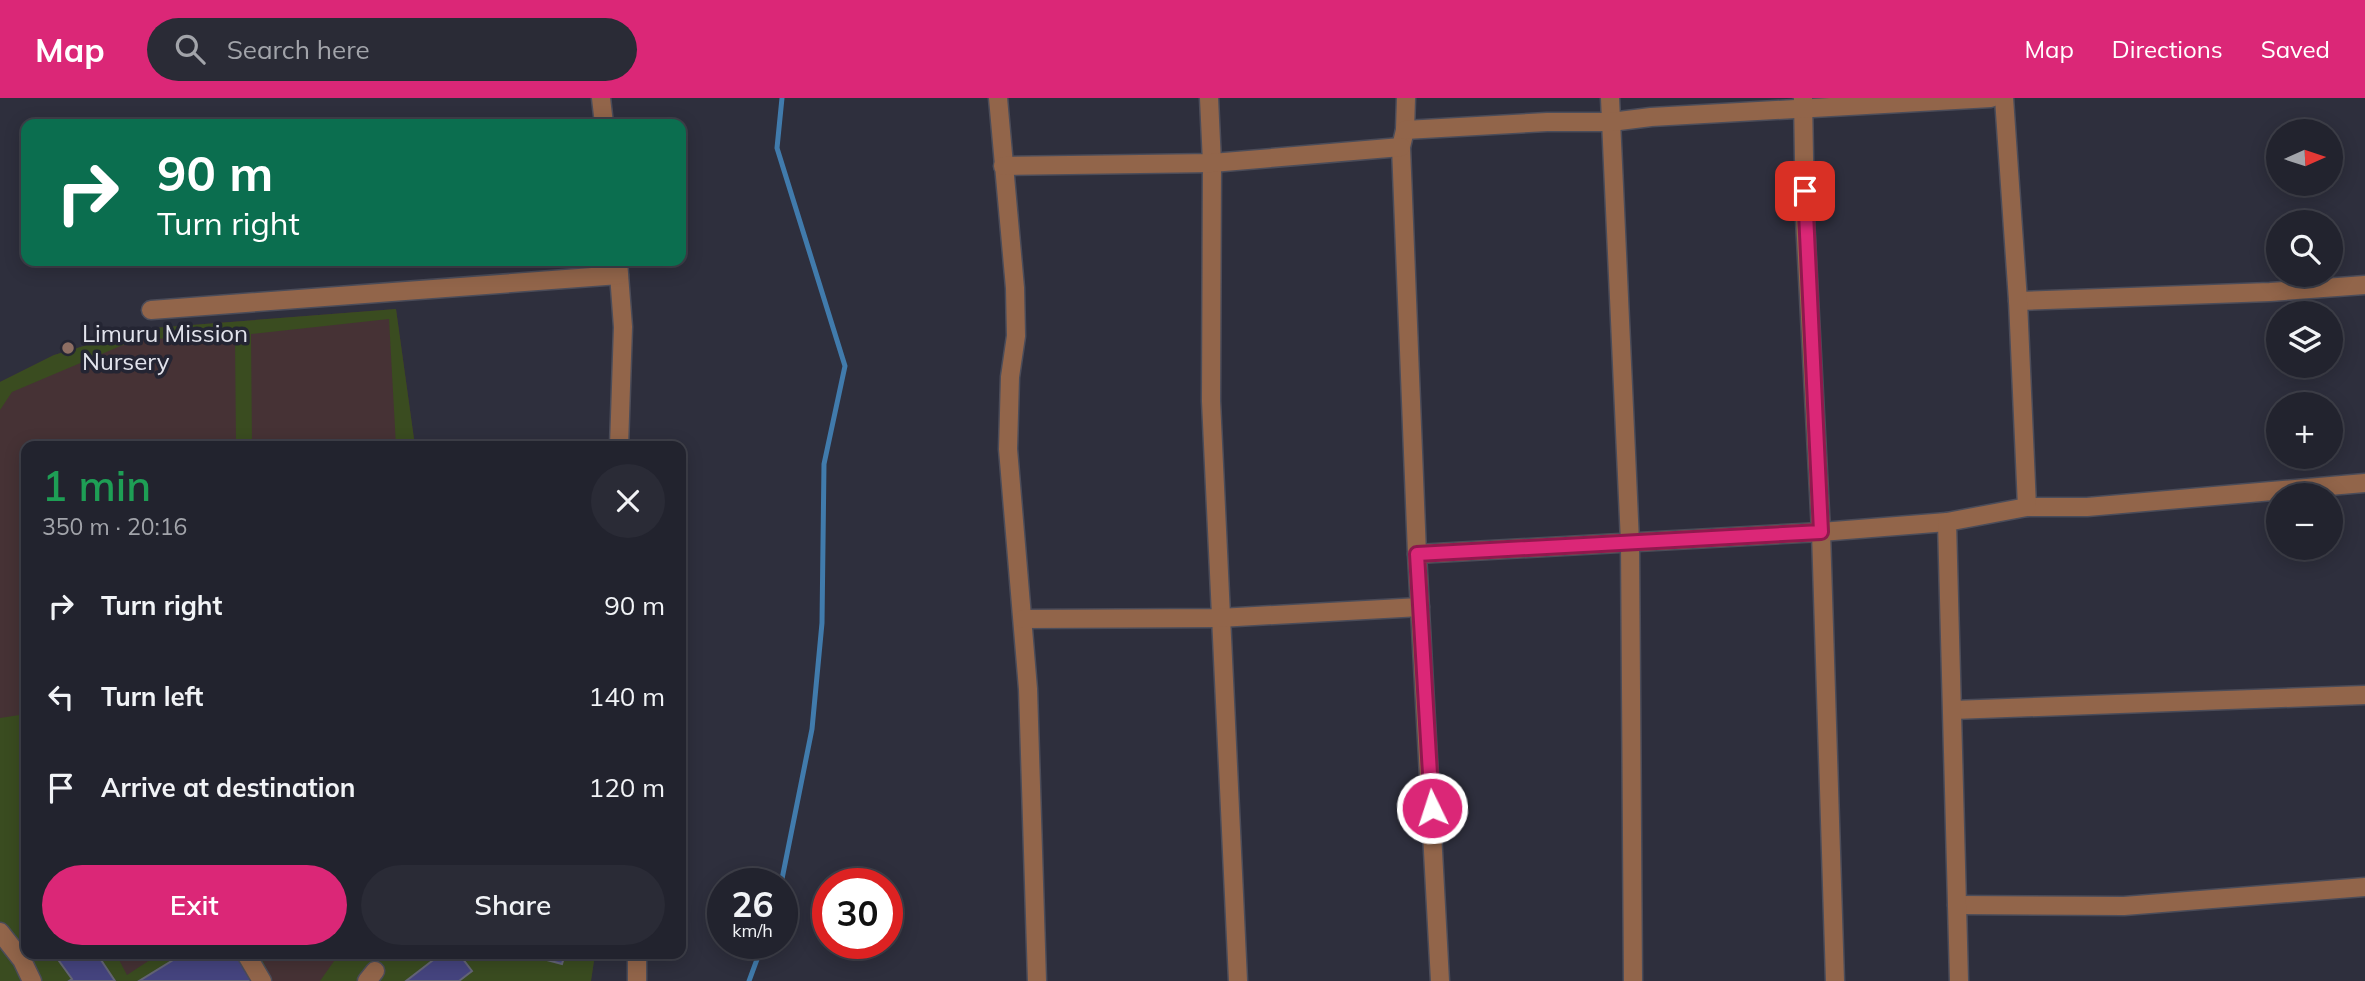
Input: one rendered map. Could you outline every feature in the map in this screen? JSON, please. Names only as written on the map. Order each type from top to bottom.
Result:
[{"type":"street","points":[[601,98],[603,119]]},
{"type":"street","points":[[998,98],[1016,288],[1016,336],[1010,377],[1008,449],[1023,619],[1037,981]]},
{"type":"street","points":[[1209,98],[1212,163],[1211,401],[1238,981]]},
{"type":"street","points":[[1406,98],[1403,139],[1417,554],[1440,981]]},
{"type":"street","points":[[1609,98],[1630,542],[1633,981]]},
{"type":"street","points":[[1003,166],[1212,163],[1547,122],[1611,122],[1804,104],[1991,98]]},
{"type":"street","points":[[2004,98],[2018,302],[2027,508]]},
{"type":"street","points":[[1804,104],[1805,219],[1821,532],[1835,981]]},
{"type":"street","points":[[151,310],[618,268],[623,393],[619,441]]},
{"type":"street","points":[[2018,302],[2270,292],[2365,285]]},
{"type":"street","points":[[1417,554],[1821,532],[1947,522],[2027,508],[2087,507],[2365,483]]},
{"type":"street","points":[[1947,522],[1959,981]]},
{"type":"street","points":[[1023,619],[1219,618],[1420,607]]},
{"type":"street","points":[[1953,710],[2365,695]]},
{"type":"street","points":[[1957,905],[2124,906],[2365,887]]},
{"type":"street","points":[[0,932],[21,959]]},
{"type":"street","points":[[21,959],[32,981]]},
{"type":"street","points":[[249,959],[262,981]]},
{"type":"street","points":[[637,959],[637,981]]},
{"type":"shaded area","points":[[396,309],[414,441],[21,441],[21,959],[594,959],[591,981],[0,981],[0,382],[54,355],[140,329]]},
{"type":"green space","points":[[396,309],[414,441],[396,441],[389,319],[251,334],[252,441],[236,441],[235,337],[137,339],[12,392],[0,410],[0,382],[54,355],[140,329]]},
{"type":"green space","points":[[21,715],[21,959],[119,959],[127,975],[151,959],[262,959],[272,981],[0,981],[0,718]]},
{"type":"green space","points":[[335,959],[594,959],[591,981],[320,981]]},
{"type":"building","points":[[58,959],[100,959],[115,981],[69,981],[72,979]]},
{"type":"building","points":[[175,959],[241,959],[254,981],[139,981]]},
{"type":"building","points":[[435,959],[463,959],[472,971],[459,981],[406,981]]},
{"type":"building","points":[[547,959],[564,959],[562,964]]},
{"type":"waterway","points":[[782,98],[777,148],[845,366],[824,464],[822,623],[812,729],[784,868]]},
{"type":"waterway","points":[[749,981],[757,959]]},
{"type":"place","name":"Limuru Mission Nursery","points":[[68,348]]},
{"type":"route","points":[[1432,808],[1417,554],[1821,532],[1805,191]]}]
